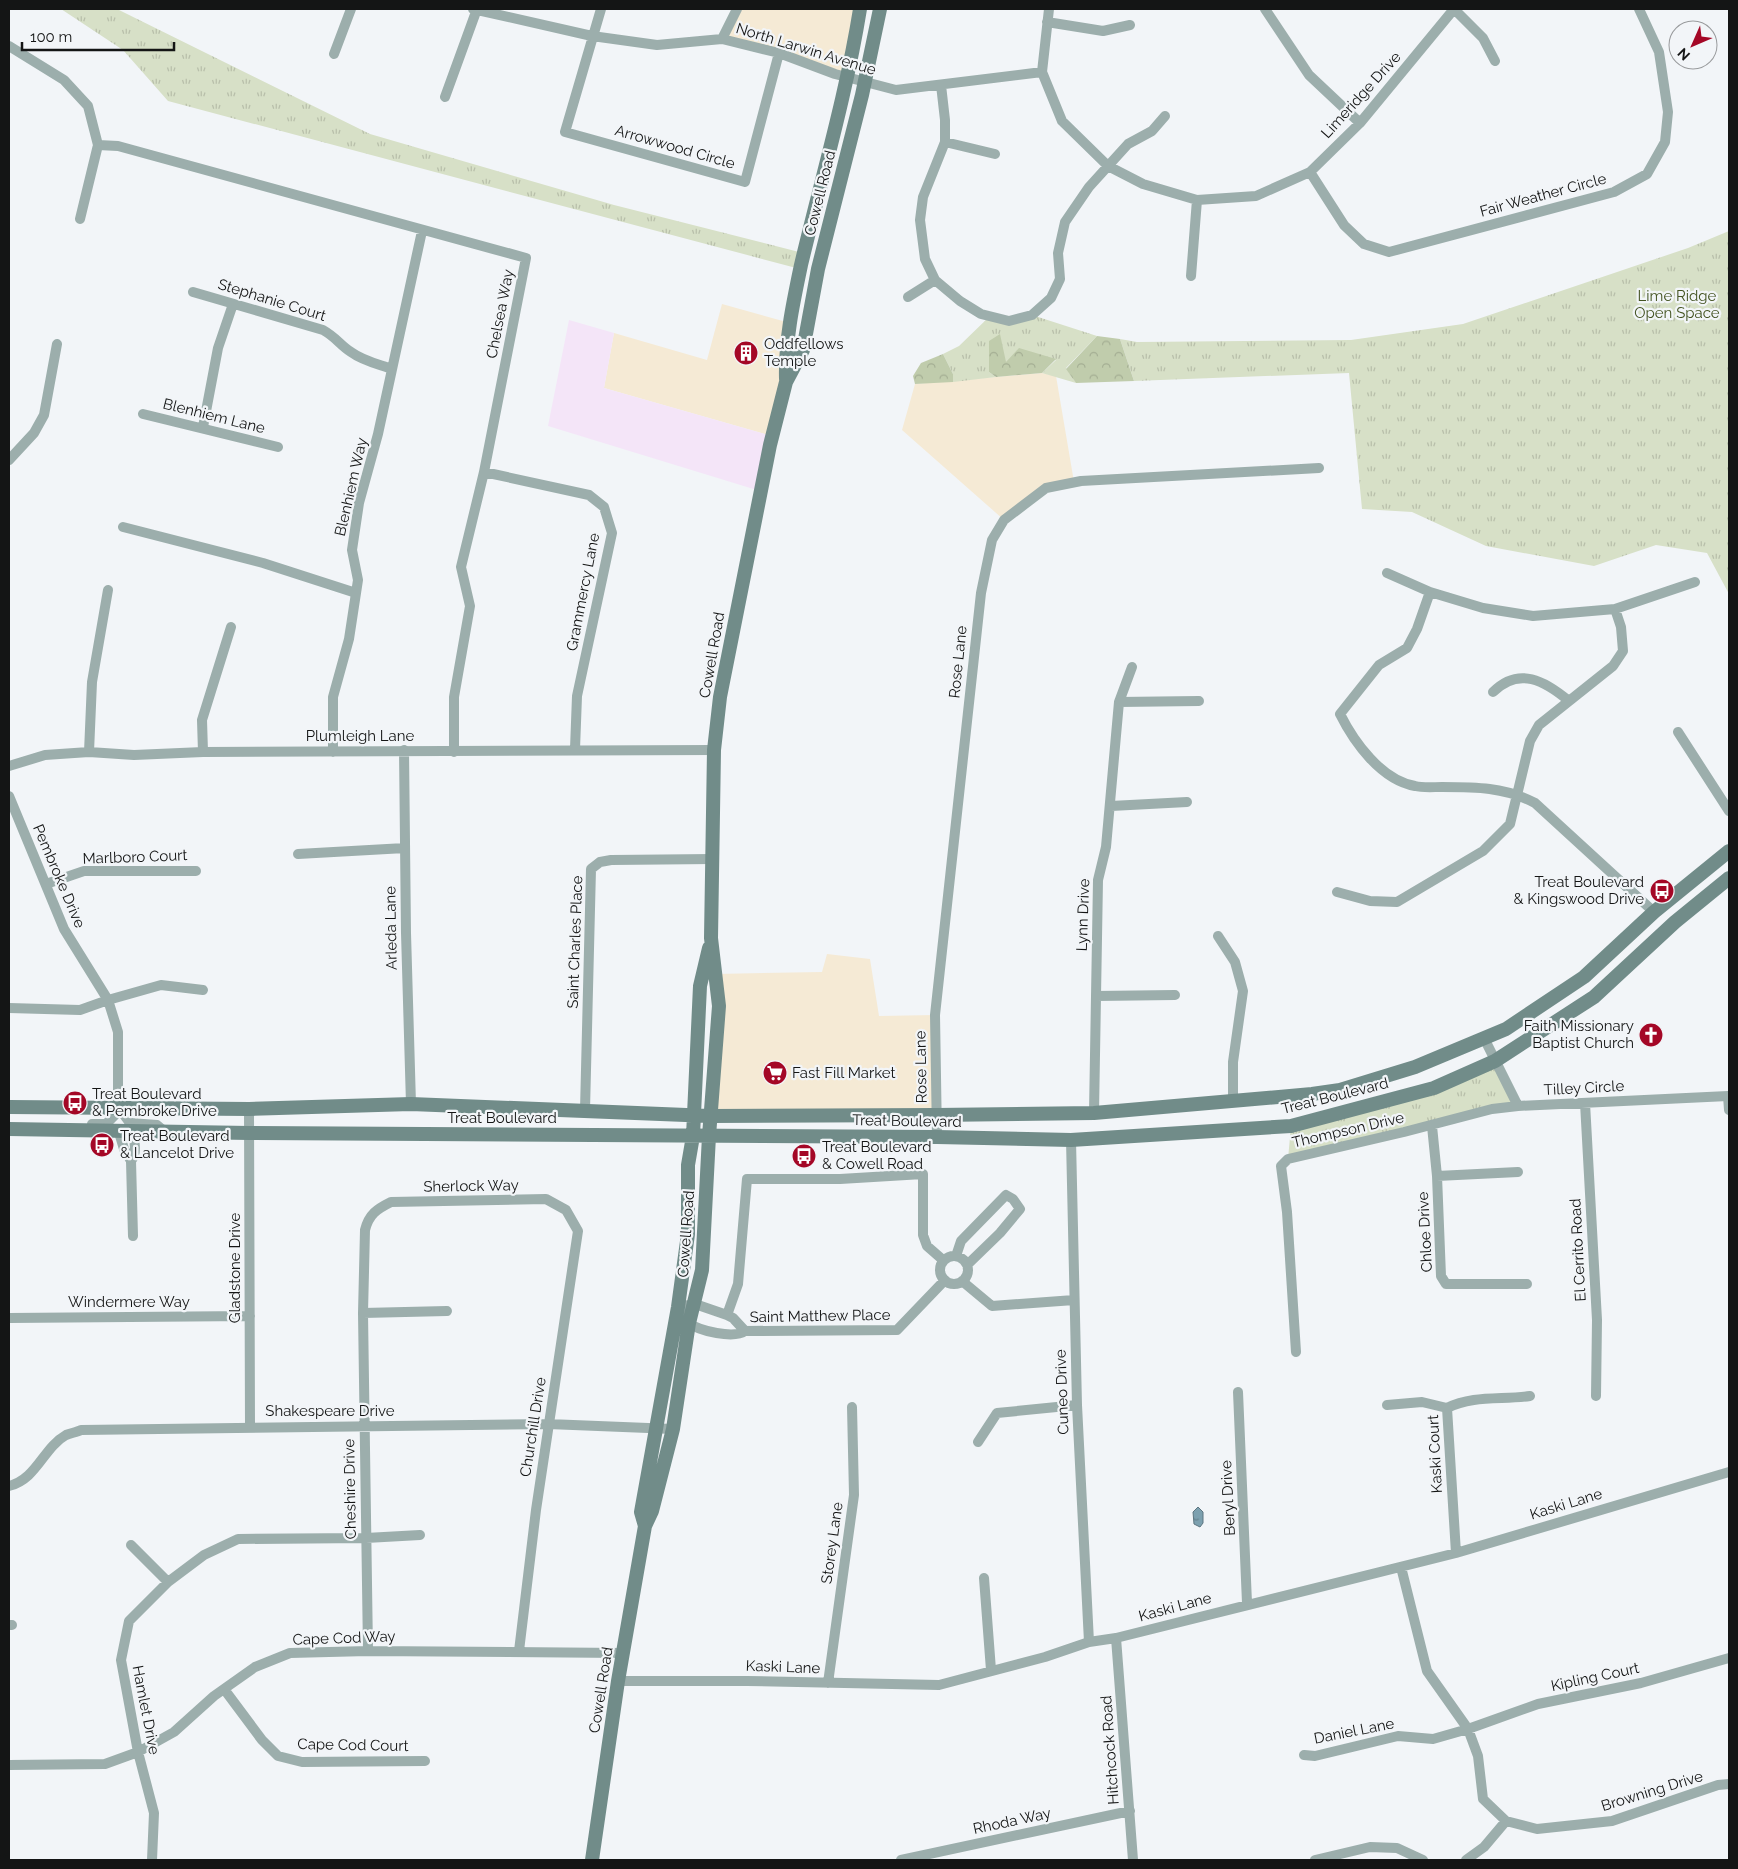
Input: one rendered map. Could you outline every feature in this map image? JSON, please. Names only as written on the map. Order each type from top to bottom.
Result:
[{"type":"main road","name":"Cowell Road","points":[[786,382],[786,348],[803,253],[848,77],[860,9]]},
{"type":"main road","name":"Cowell Road","points":[[592,1860],[618,1682],[646,1526],[652,1511],[673,1429],[689,1323],[702,1270],[708,1136],[719,1006],[711,938],[714,750],[729,641],[770,445],[786,382],[803,350],[818,269],[865,82],[880,9]]},
{"type":"main road","name":"Treat Boulevard","points":[[9,1106],[249,1109],[411,1104],[711,1116],[936,1115],[1094,1113],[1233,1102],[1340,1090],[1415,1067],[1506,1029],[1584,977],[1654,912],[1729,851]]},
{"type":"main road","name":"Treat Boulevard","points":[[11,1129],[118,1129],[249,1133],[937,1136],[1071,1140],[1291,1126],[1434,1088],[1495,1061],[1594,997],[1675,922],[1729,876]]},
{"type":"main road","points":[[1609,983],[1618,962],[1649,933],[1655,918],[1654,912],[1662,914],[1670,911],[1705,882],[1729,876]]},
{"type":"main road","name":"Cowell Road","points":[[646,1526],[641,1512],[678,1306],[688,1234],[688,1164],[693,1136],[700,986],[711,938]]},
{"type":"street","points":[[334,54],[351,9]]},
{"type":"street","points":[[445,96],[475,9]]},
{"type":"street","name":"North Larwin Avenue","points":[[475,9],[592,36],[657,45],[722,39],[779,53],[848,77],[896,90],[1042,72]]},
{"type":"street","points":[[592,36],[601,9]]},
{"type":"street","points":[[722,39],[737,9]]},
{"type":"street","name":"Limeridge Drive","points":[[1049,9],[1042,72],[1062,121],[1108,166],[1142,184],[1197,200],[1256,196],[1310,172],[1360,123],[1454,9]]},
{"type":"street","points":[[1265,9],[1309,75],[1360,123]]},
{"type":"street","points":[[1454,9],[1483,38],[1495,60]]},
{"type":"street","name":"Fair Weather Circle","points":[[1310,172],[1344,225],[1364,244],[1388,252],[1614,192],[1647,174],[1665,142],[1668,112],[1658,52],[1639,9]]},
{"type":"street","points":[[1047,22],[1103,31],[1130,25]]},
{"type":"street","name":"Arrowwood Circle","points":[[592,36],[565,132],[745,182],[779,53]]},
{"type":"street","points":[[10,50],[64,80],[88,106],[98,145],[96,162],[80,218]]},
{"type":"street","points":[[942,85],[945,142],[923,197],[920,220],[926,259],[935,280],[960,301],[981,314],[1009,321],[1032,315],[1051,298],[1060,279],[1058,253],[1065,222],[1089,187],[1128,144],[1152,132],[1165,116]]},
{"type":"street","points":[[945,142],[995,154]]},
{"type":"street","name":"Chelsea Way","points":[[98,145],[118,146],[526,258],[484,472],[462,567],[470,606],[454,697],[454,752]]},
{"type":"street","points":[[1191,276],[1197,200]]},
{"type":"street","name":"Blenhiem Way","points":[[333,752],[333,697],[348,639],[358,580],[352,550],[359,503],[378,434],[422,231]]},
{"type":"street","points":[[908,297],[935,280]]},
{"type":"street","name":"Stephanie Court","points":[[194,292],[323,330],[337,338],[350,352],[368,361],[392,368]]},
{"type":"street","points":[[203,427],[218,348],[233,304]]},
{"type":"street","points":[[9,460],[30,438],[44,415],[57,344]]},
{"type":"street","name":"Blenhiem Lane","points":[[143,414],[203,427],[278,447]]},
{"type":"street","name":"Rose Lane","points":[[937,1136],[935,1015],[980,601],[992,540],[1004,520],[1046,488],[1081,481],[1319,468]]},
{"type":"street","name":"Grammercy Lane","points":[[484,472],[589,495],[604,507],[612,534],[577,696],[575,749]]},
{"type":"street","points":[[123,527],[263,563],[356,593]]},
{"type":"street","points":[[1387,573],[1430,592],[1483,608],[1533,616],[1615,609],[1696,582]]},
{"type":"street","points":[[89,752],[92,682],[108,590]]},
{"type":"street","points":[[1430,592],[1417,629],[1407,648],[1379,665],[1340,714],[1349,732],[1391,777],[1415,786],[1487,787],[1518,794],[1546,812],[1654,912]]},
{"type":"street","points":[[1337,892],[1370,902],[1397,902],[1483,851],[1510,824],[1530,741],[1539,725],[1613,666],[1623,651],[1621,627],[1615,609]]},
{"type":"street","points":[[203,752],[202,720],[231,627]]},
{"type":"street","name":"Lynn Drive","points":[[1094,1113],[1098,880],[1106,847],[1111,806],[1119,702],[1132,667]]},
{"type":"street","points":[[1493,692],[1506,680],[1514,678],[1537,680],[1553,688],[1569,701]]},
{"type":"street","points":[[1119,702],[1199,701]]},
{"type":"street","points":[[1678,732],[1729,811]]},
{"type":"street","name":"Plumleigh Lane","points":[[9,766],[45,755],[89,752],[134,755],[203,752],[404,750],[454,752],[575,749],[714,750]]},
{"type":"street","name":"Arleda Lane","points":[[404,750],[411,1104]]},
{"type":"street","name":"Pembroke Drive","points":[[9,796],[64,929],[108,1000],[118,1032],[118,1108]]},
{"type":"street","points":[[1111,806],[1186,802]]},
{"type":"street","points":[[298,854],[405,848]]},
{"type":"street","name":"Saint Charles Place","points":[[585,1110],[591,869],[600,862],[611,860],[713,859]]},
{"type":"street","name":"Marlboro Court","points":[[46,884],[84,871],[196,871]]},
{"type":"street","points":[[1218,936],[1235,962],[1243,991],[1232,1062],[1233,1102]]},
{"type":"street","points":[[9,1008],[80,1010],[108,1000],[161,986],[203,990]]},
{"type":"street","points":[[1096,996],[1175,995]]},
{"type":"street","points":[[1484,1038],[1518,1106]]},
{"type":"street","name":"Tilley Circle","points":[[1518,1106],[1728,1096],[1729,1110]]},
{"type":"street","name":"El Cerrito Road","points":[[1584,1103],[1597,1320],[1596,1396]]},
{"type":"street","name":"Thompson Drive","points":[[1296,1352],[1287,1212],[1281,1166],[1288,1159],[1432,1126],[1492,1108],[1518,1106]]},
{"type":"street","points":[[11,1129],[23,1123],[101,1125],[115,1117],[118,1108]]},
{"type":"street","points":[[118,1108],[130,1123],[157,1125],[163,1130]]},
{"type":"street","name":"Gladstone Drive","points":[[249,1109],[250,1426]]},
{"type":"street","name":"Chloe Drive","points":[[1432,1126],[1437,1176],[1441,1276],[1446,1284],[1527,1284]]},
{"type":"street","points":[[118,1129],[124,1150],[130,1161],[133,1236]]},
{"type":"street","points":[[130,1161],[135,1151],[132,1130]]},
{"type":"street","name":"Cuneo Drive","points":[[1071,1140],[1077,1404],[1089,1642]]},
{"type":"street","points":[[1437,1176],[1518,1172]]},
{"type":"street","points":[[745,1331],[733,1318],[727,1315],[738,1284],[747,1179],[840,1179],[923,1174],[924,1235],[927,1246],[943,1260]]},
{"type":"street","points":[[956,1256],[961,1241],[1006,1195],[1013,1199],[1020,1209],[1000,1233],[967,1265]]},
{"type":"street","name":"Sherlock Way","points":[[374,1210],[391,1202],[546,1199],[566,1210]]},
{"type":"street","name":"Cheshire Drive","points":[[368,1651],[363,1313],[365,1230],[368,1219],[374,1210]]},
{"type":"street","name":"Churchill Drive","points":[[519,1652],[548,1424],[578,1231],[566,1210]]},
{"type":"street","points":[[956,1256],[963,1259],[967,1265],[967,1274],[962,1281],[953,1284],[944,1280],[939,1268],[943,1260],[956,1256]]},
{"type":"street","name":"Saint Matthew Place","points":[[689,1323],[726,1336],[739,1335],[745,1331],[897,1330],[944,1280]]},
{"type":"street","points":[[962,1281],[992,1306],[1074,1300]]},
{"type":"street","name":"Saint Matthew Place","points":[[678,1306],[695,1304],[727,1315]]},
{"type":"street","points":[[678,1306],[689,1323]]},
{"type":"street","points":[[363,1313],[447,1311]]},
{"type":"street","name":"Windermere Way","points":[[9,1318],[250,1316]]},
{"type":"street","name":"Beryl Drive","points":[[1238,1392],[1248,1603]]},
{"type":"street","name":"Kaski Court","points":[[1456,1552],[1446,1408],[1463,1400],[1530,1396]]},
{"type":"street","points":[[1387,1405],[1422,1402],[1446,1408]]},
{"type":"street","points":[[978,1442],[997,1412],[1077,1404]]},
{"type":"street","name":"Storey Lane","points":[[828,1683],[854,1495],[852,1407]]},
{"type":"street","name":"Shakespeare Drive","points":[[9,1486],[27,1478],[49,1451],[66,1435],[81,1430],[250,1426],[548,1424],[673,1429]]},
{"type":"street","name":"Kaski Lane","points":[[618,1682],[939,1685],[1045,1657],[1089,1642],[1116,1638],[1248,1603],[1401,1567],[1729,1472]]},
{"type":"street","name":"Hamlet Drive","points":[[152,1860],[154,1813],[138,1752],[121,1660],[129,1621],[168,1582],[204,1555],[238,1539],[366,1538],[420,1535]]},
{"type":"street","points":[[131,1545],[168,1582]]},
{"type":"street","name":"Browning Drive","points":[[1401,1567],[1427,1671],[1468,1729],[1478,1756],[1484,1799],[1506,1820],[1537,1829],[1612,1822],[1718,1785],[1729,1784]]},
{"type":"street","points":[[984,1578],[991,1670]]},
{"type":"street","name":"Hitchcock Road","points":[[1116,1638],[1133,1860]]},
{"type":"street","name":"Cape Cod Way","points":[[9,1765],[104,1764],[138,1752],[174,1732],[224,1689],[256,1667],[290,1654],[368,1651],[624,1653]]},
{"type":"street","name":"Kipling Court","points":[[1468,1729],[1538,1704],[1641,1683],[1729,1658]]},
{"type":"street","name":"Cape Cod Court","points":[[224,1689],[262,1740],[278,1756],[302,1762],[425,1761]]},
{"type":"street","name":"Daniel Lane","points":[[1304,1755],[1315,1756],[1398,1736],[1433,1739],[1468,1729]]},
{"type":"street","name":"Rhoda Way","points":[[901,1860],[1130,1811]]},
{"type":"street","points":[[1466,1860],[1484,1848],[1506,1820]]},
{"type":"street","points":[[1315,1860],[1370,1847],[1397,1848],[1423,1860]]},
{"type":"shaded area","points":[[737,9],[860,9],[848,77],[722,39]]},
{"type":"shaded area","points":[[722,304],[790,323],[772,436],[604,388],[614,333],[707,360]]},
{"type":"shaded area","points":[[569,320],[614,333],[604,388],[772,436],[760,491],[548,426]]},
{"type":"shaded area","points":[[1042,373],[1056,376],[1074,482],[1046,488],[1004,520],[902,430],[915,384]]},
{"type":"shaded area","points":[[827,954],[870,959],[879,1016],[935,1015],[936,1115],[711,1116],[715,974],[822,972]]},
{"type":"green space","points":[[61,9],[117,9],[370,134],[614,205],[803,253],[800,269],[168,101],[123,50]]},
{"type":"green space","name":"Lime Ridge Open Space","points":[[1729,231],[1729,594],[1707,553],[1656,545],[1594,566],[1486,546],[1412,512],[1362,509],[1349,373],[1134,381],[1120,339],[1137,342],[1351,340],[1463,324],[1688,248]]},
{"type":"green space","points":[[1032,315],[1097,336],[1066,368],[1076,383],[1042,373],[1056,360],[1006,363],[989,372],[996,377],[953,382],[953,374],[943,354],[959,346],[990,316],[1009,321]]},
{"type":"green space","points":[[1000,334],[1006,362],[1019,348],[1056,359],[1042,373],[996,377],[989,372],[989,341]]},
{"type":"green space","points":[[1097,336],[1120,339],[1134,381],[1076,383],[1066,369]]},
{"type":"green space","points":[[943,354],[953,374],[953,382],[915,384],[913,376],[921,363]]},
{"type":"green space","points":[[1495,1061],[1518,1106],[1288,1159],[1291,1126],[1434,1088]]},
{"type":"water","points":[[1198,1507],[1203,1512],[1203,1523],[1200,1527],[1194,1524],[1193,1512]]},
{"type":"place","name":"Oddfellows Temple","points":[[746,353]]},
{"type":"place","name":"Treat Boulevard & Kingswood Drive","points":[[1662,891]]},
{"type":"place","name":"Faith Missionary Baptist Church","points":[[1651,1035]]},
{"type":"place","name":"Fast Fill Market","points":[[775,1073]]},
{"type":"place","name":"Treat Boulevard & Pembroke Drive","points":[[75,1103]]},
{"type":"place","name":"Treat Boulevard & Lancelot Drive","points":[[102,1145]]},
{"type":"place","name":"Treat Boulevard & Cowell Road","points":[[804,1156]]}]
